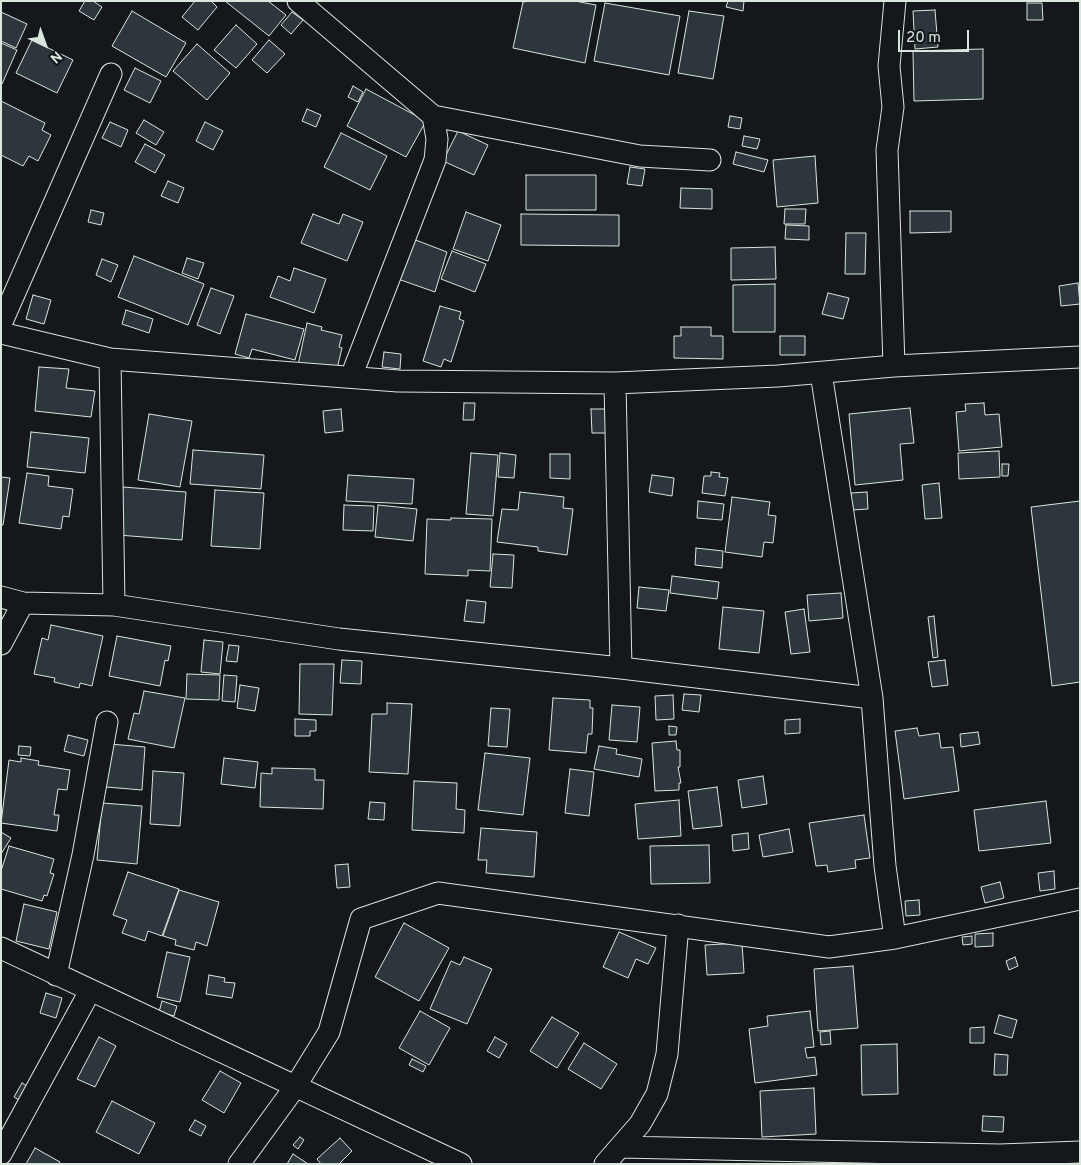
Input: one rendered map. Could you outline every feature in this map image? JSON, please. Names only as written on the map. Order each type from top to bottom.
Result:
[{"type":"street","points":[[298,1],[433,116],[640,156],[710,160]]},
{"type":"street","points":[[894,366],[887,150],[893,107],[889,66],[895,1]]},
{"type":"street","points":[[1,324],[111,74]]},
{"type":"street","points":[[351,377],[435,160],[437,139],[433,116]]},
{"type":"street","points":[[1,333],[110,359],[398,381],[615,383],[821,373],[894,366],[1080,357]]},
{"type":"street","points":[[110,359],[114,605]]},
{"type":"street","points":[[821,373],[872,698],[885,866],[895,938]]},
{"type":"street","points":[[615,383],[621,668]]},
{"type":"street","points":[[1,597],[23,603],[114,605],[339,639],[621,668],[872,698]]},
{"type":"street","points":[[1,644],[23,603]]},
{"type":"street","points":[[56,974],[83,855],[107,722]]},
{"type":"street","points":[[239,1164],[295,1087],[329,1032],[362,919],[438,893],[829,946],[895,938],[1080,899]]},
{"type":"street","points":[[605,1164],[640,1124],[657,1094],[667,1054],[678,925]]},
{"type":"street","points":[[1,948],[460,1164]]},
{"type":"street","points":[[1,1154],[90,990]]},
{"type":"street","points":[[620,1147],[1000,1160],[1080,1152]]},
{"type":"building","points":[[85,1],[93,1],[102,7],[94,20],[79,11]]},
{"type":"building","points":[[195,1],[211,1],[217,7],[198,30],[182,17]]},
{"type":"building","points":[[225,1],[268,1],[286,15],[269,36]]},
{"type":"building","points":[[575,1],[596,5],[585,63],[513,48],[523,2]]},
{"type":"building","points":[[728,1],[744,1],[743,11],[726,7]]},
{"type":"building","points":[[605,3],[680,16],[669,75],[594,61]]},
{"type":"building","points":[[1027,3],[1042,3],[1043,20],[1027,20]]},
{"type":"building","points":[[935,10],[938,47],[915,49],[913,11]]},
{"type":"building","points":[[132,11],[186,43],[166,77],[112,46]]},
{"type":"building","points":[[689,11],[724,16],[713,79],[678,73]]},
{"type":"building","points":[[1,12],[27,24],[16,48],[1,41]]},
{"type":"building","points":[[292,12],[303,20],[291,34],[281,25]]},
{"type":"building","points":[[236,25],[257,44],[236,68],[214,50]]},
{"type":"building","points":[[32,40],[73,60],[57,93],[16,73]]},
{"type":"building","points":[[269,40],[285,54],[267,73],[252,60]]},
{"type":"building","points":[[1,43],[17,50],[2,84],[1,84]]},
{"type":"building","points":[[197,44],[230,73],[207,100],[173,71]]},
{"type":"building","points":[[983,49],[983,99],[914,101],[913,51]]},
{"type":"building","points":[[135,68],[161,81],[150,103],[124,90]]},
{"type":"building","points":[[353,86],[363,92],[358,102],[348,97]]},
{"type":"building","points":[[366,89],[426,121],[406,157],[347,126]]},
{"type":"building","points":[[1,101],[45,123],[42,130],[51,135],[38,161],[29,156],[23,166],[1,155]]},
{"type":"building","points":[[307,109],[321,115],[316,127],[302,121]]},
{"type":"building","points":[[730,116],[742,118],[740,129],[728,127]]},
{"type":"building","points":[[144,120],[164,132],[156,145],[136,133]]},
{"type":"building","points":[[110,122],[128,130],[121,147],[102,138]]},
{"type":"building","points":[[205,122],[223,131],[213,150],[196,141]]},
{"type":"building","points":[[458,131],[488,145],[474,175],[443,161]]},
{"type":"building","points":[[341,133],[387,156],[370,190],[324,167]]},
{"type":"building","points":[[744,136],[760,139],[757,149],[742,146]]},
{"type":"building","points":[[145,144],[165,155],[155,173],[135,162]]},
{"type":"building","points":[[736,152],[768,160],[764,172],[733,164]]},
{"type":"building","points":[[815,156],[818,203],[777,207],[773,160]]},
{"type":"building","points":[[630,167],[645,169],[642,186],[627,184]]},
{"type":"building","points":[[526,175],[596,175],[596,210],[526,210]]},
{"type":"building","points":[[168,181],[184,188],[178,203],[161,196]]},
{"type":"building","points":[[681,188],[712,189],[712,209],[680,208]]},
{"type":"building","points":[[785,209],[806,209],[805,224],[784,224]]},
{"type":"building","points":[[91,210],[104,213],[101,225],[88,222]]},
{"type":"building","points":[[910,211],[951,211],[951,232],[910,233]]},
{"type":"building","points":[[466,212],[501,225],[488,261],[453,249]]},
{"type":"building","points":[[313,214],[339,224],[343,214],[363,222],[347,261],[301,243]]},
{"type":"building","points":[[521,214],[619,215],[619,246],[521,245]]},
{"type":"building","points":[[786,225],[809,226],[809,240],[785,239]]},
{"type":"building","points":[[846,233],[866,233],[865,274],[845,274]]},
{"type":"building","points":[[413,239],[447,252],[435,292],[398,279]]},
{"type":"building","points":[[775,247],[776,279],[731,280],[731,248]]},
{"type":"building","points":[[452,251],[486,264],[475,292],[441,279]]},
{"type":"building","points":[[134,256],[204,284],[188,325],[118,297]]},
{"type":"building","points":[[187,258],[204,263],[198,279],[182,273]]},
{"type":"building","points":[[102,259],[118,265],[111,282],[96,275]]},
{"type":"building","points":[[294,268],[326,279],[314,313],[270,297],[278,276],[290,281]]},
{"type":"building","points":[[1078,283],[1080,304],[1061,306],[1059,286]]},
{"type":"building","points":[[775,284],[775,332],[733,332],[733,285]]},
{"type":"building","points":[[211,288],[234,296],[220,334],[197,325]]},
{"type":"building","points":[[828,293],[849,298],[843,319],[822,314]]},
{"type":"building","points":[[33,295],[51,300],[44,324],[26,319]]},
{"type":"building","points":[[440,306],[461,312],[459,319],[464,321],[451,362],[444,359],[441,367],[423,361]]},
{"type":"building","points":[[126,310],[153,319],[149,333],[122,324]]},
{"type":"building","points":[[246,314],[304,329],[295,360],[252,349],[249,358],[235,354]]},
{"type":"building","points":[[307,323],[322,327],[321,330],[342,335],[339,347],[342,348],[336,373],[298,365]]},
{"type":"building","points":[[681,327],[711,327],[711,336],[723,336],[723,359],[674,358],[674,336],[681,336]]},
{"type":"building","points":[[780,336],[805,336],[805,355],[780,355]]},
{"type":"building","points":[[384,352],[401,354],[400,369],[382,367]]},
{"type":"building","points":[[39,367],[69,369],[66,388],[95,391],[91,417],[35,411]]},
{"type":"building","points":[[464,403],[475,403],[474,420],[463,420]]},
{"type":"building","points":[[984,403],[985,415],[999,414],[1002,447],[959,451],[956,412],[966,411],[965,404]]},
{"type":"building","points":[[910,408],[914,443],[900,444],[903,480],[855,485],[849,414]]},
{"type":"building","points":[[341,409],[343,431],[325,433],[323,411]]},
{"type":"building","points":[[591,409],[605,409],[606,433],[592,433]]},
{"type":"building","points":[[149,414],[192,421],[180,487],[138,480]]},
{"type":"building","points":[[31,432],[89,438],[85,473],[27,467]]},
{"type":"building","points":[[193,450],[264,455],[261,489],[190,484]]},
{"type":"building","points":[[999,451],[1000,477],[959,479],[958,453]]},
{"type":"building","points":[[471,453],[498,455],[493,516],[466,514]]},
{"type":"building","points":[[500,453],[516,455],[514,478],[498,477]]},
{"type":"building","points":[[550,454],[570,454],[570,479],[550,478]]},
{"type":"building","points":[[1002,464],[1009,464],[1008,476],[1002,476]]},
{"type":"building","points":[[711,472],[720,473],[719,477],[728,478],[725,496],[702,493],[704,476],[711,476]]},
{"type":"building","points":[[27,473],[49,476],[48,486],[73,489],[69,517],[63,516],[61,529],[19,523]]},
{"type":"building","points":[[348,475],[414,479],[412,504],[346,501]]},
{"type":"building","points":[[652,475],[674,478],[672,496],[649,492]]},
{"type":"building","points":[[1,477],[10,478],[3,525],[1,525]]},
{"type":"building","points":[[939,483],[942,518],[925,519],[922,485]]},
{"type":"building","points":[[123,487],[186,492],[182,540],[118,535]]},
{"type":"building","points":[[215,490],[264,493],[260,549],[211,546]]},
{"type":"building","points":[[520,492],[564,497],[563,508],[573,509],[567,555],[538,551],[538,547],[497,542],[502,509],[518,510]]},
{"type":"building","points":[[867,492],[868,509],[852,510],[851,493]]},
{"type":"building","points":[[732,497],[770,502],[768,515],[776,516],[773,543],[764,542],[762,557],[725,552]]},
{"type":"building","points":[[698,501],[724,504],[722,520],[697,518]]},
{"type":"building","points":[[1080,501],[1080,682],[1052,686],[1031,507]]},
{"type":"building","points":[[344,505],[374,506],[373,531],[343,530]]},
{"type":"building","points":[[378,505],[417,509],[413,541],[375,537]]},
{"type":"building","points":[[451,518],[492,519],[490,571],[468,570],[468,576],[425,574],[427,519],[451,520]]},
{"type":"building","points":[[696,548],[723,551],[722,568],[695,565]]},
{"type":"building","points":[[493,554],[514,555],[512,588],[490,587]]},
{"type":"building","points":[[672,576],[719,582],[717,599],[670,593]]},
{"type":"building","points":[[639,587],[669,590],[666,611],[637,608]]},
{"type":"building","points":[[841,593],[843,618],[809,621],[807,595]]},
{"type":"building","points":[[467,600],[486,602],[484,623],[464,621]]},
{"type":"building","points":[[723,607],[764,611],[759,653],[719,649]]},
{"type":"building","points":[[804,609],[810,652],[791,654],[785,612]]},
{"type":"building","points":[[934,616],[938,657],[933,658],[928,617]]},
{"type":"building","points":[[51,625],[103,636],[92,686],[80,683],[79,688],[54,682],[55,678],[34,674],[42,638],[48,640]]},
{"type":"building","points":[[117,636],[171,646],[168,661],[165,660],[160,686],[109,676]]},
{"type":"building","points":[[204,640],[223,642],[220,674],[201,672]]},
{"type":"building","points":[[229,645],[239,646],[237,662],[226,661]]},
{"type":"building","points":[[342,660],[362,661],[361,684],[340,683]]},
{"type":"building","points":[[945,660],[948,685],[932,687],[928,662]]},
{"type":"building","points":[[300,664],[334,664],[332,715],[299,714]]},
{"type":"building","points":[[187,674],[220,675],[219,700],[186,699]]},
{"type":"building","points":[[224,675],[237,676],[235,702],[222,701]]},
{"type":"building","points":[[240,685],[259,688],[255,711],[237,708]]},
{"type":"building","points":[[144,691],[185,698],[174,748],[128,739],[134,713],[139,714]]},
{"type":"building","points":[[684,694],[701,695],[699,712],[682,710]]},
{"type":"building","points":[[673,695],[674,719],[656,720],[655,696]]},
{"type":"building","points":[[553,698],[590,700],[590,708],[593,708],[592,734],[588,734],[586,753],[549,750]]},
{"type":"building","points":[[387,703],[412,704],[408,774],[369,772],[372,714],[387,714]]},
{"type":"building","points":[[612,705],[640,707],[637,742],[609,740]]},
{"type":"building","points":[[491,708],[510,709],[507,747],[488,746]]},
{"type":"building","points":[[295,719],[316,720],[316,731],[310,731],[310,736],[295,736]]},
{"type":"building","points":[[800,719],[800,733],[785,734],[785,720]]},
{"type":"building","points":[[669,726],[677,727],[676,735],[669,735]]},
{"type":"building","points":[[917,728],[919,736],[939,733],[941,748],[953,747],[959,791],[904,799],[895,731]]},
{"type":"building","points":[[978,732],[980,744],[961,747],[960,734]]},
{"type":"building","points":[[68,735],[88,740],[84,756],[64,751]]},
{"type":"building","points":[[676,741],[677,750],[680,750],[680,767],[678,767],[681,783],[679,783],[679,790],[655,791],[652,743]]},
{"type":"building","points":[[110,744],[145,747],[142,790],[106,787]]},
{"type":"building","points":[[19,746],[31,747],[30,756],[18,755]]},
{"type":"building","points":[[599,746],[617,749],[616,754],[642,759],[639,777],[594,769]]},
{"type":"building","points":[[485,753],[530,758],[523,815],[478,810]]},
{"type":"building","points":[[21,758],[39,761],[38,765],[70,770],[67,790],[58,789],[54,815],[59,815],[57,831],[1,823],[9,760],[21,762]]},
{"type":"building","points":[[224,758],[258,762],[255,788],[221,784]]},
{"type":"building","points":[[272,768],[315,769],[315,780],[324,780],[323,809],[260,807],[261,773],[272,774]]},
{"type":"building","points":[[570,769],[594,772],[589,816],[565,813]]},
{"type":"building","points":[[153,771],[184,773],[180,826],[150,824]]},
{"type":"building","points":[[763,776],[767,804],[742,808],[738,780]]},
{"type":"building","points":[[414,781],[457,783],[456,809],[465,810],[464,833],[412,830]]},
{"type":"building","points":[[717,787],[722,826],[693,829],[688,791]]},
{"type":"building","points":[[679,800],[681,836],[638,839],[635,804]]},
{"type":"building","points":[[1046,801],[1051,843],[979,851],[974,810]]},
{"type":"building","points":[[370,802],[385,803],[384,820],[368,819]]},
{"type":"building","points":[[102,803],[142,806],[137,864],[97,860]]},
{"type":"building","points":[[864,815],[870,858],[855,860],[856,868],[828,872],[827,865],[816,866],[809,823]]},
{"type":"building","points":[[481,828],[537,832],[534,877],[486,873],[487,860],[478,860]]},
{"type":"building","points":[[789,829],[793,852],[763,857],[759,835]]},
{"type":"building","points":[[1,832],[11,838],[1,854]]},
{"type":"building","points":[[748,833],[749,849],[733,851],[732,835]]},
{"type":"building","points":[[709,845],[710,883],[651,884],[650,846]]},
{"type":"building","points":[[9,846],[54,859],[50,873],[54,874],[47,896],[44,895],[42,901],[1,889],[1,871]]},
{"type":"building","points":[[348,864],[350,887],[337,888],[335,865]]},
{"type":"building","points":[[1054,871],[1055,889],[1040,891],[1038,873]]},
{"type":"building","points":[[128,872],[179,889],[162,936],[148,931],[145,941],[122,933],[127,920],[113,915]]},
{"type":"building","points":[[1000,882],[1004,898],[985,903],[981,887]]},
{"type":"building","points":[[179,890],[219,902],[207,946],[196,942],[194,950],[175,945],[176,940],[163,936]]},
{"type":"building","points":[[919,900],[920,915],[906,916],[905,901]]},
{"type":"building","points":[[24,904],[57,912],[49,949],[16,941]]},
{"type":"building","points":[[404,923],[449,948],[419,1001],[375,977]]},
{"type":"building","points":[[619,932],[656,948],[648,964],[636,959],[628,978],[603,967]]},
{"type":"building","points":[[993,933],[993,946],[975,947],[975,934]]},
{"type":"building","points":[[972,936],[972,944],[963,945],[962,937]]},
{"type":"building","points":[[742,943],[744,973],[707,975],[705,945]]},
{"type":"building","points":[[167,952],[190,957],[180,1002],[157,997]]},
{"type":"building","points":[[464,957],[492,969],[467,1024],[430,1009],[451,961],[460,965]]},
{"type":"building","points":[[1015,957],[1018,966],[1009,970],[1006,961]]},
{"type":"building","points":[[853,966],[858,1028],[818,1031],[814,969]]},
{"type":"building","points":[[209,975],[225,978],[224,982],[235,983],[232,998],[206,994]]},
{"type":"building","points":[[46,993],[62,998],[56,1018],[40,1013]]},
{"type":"building","points":[[162,1001],[177,1006],[174,1016],[159,1012]]},
{"type":"building","points":[[420,1011],[450,1028],[429,1065],[399,1048]]},
{"type":"building","points":[[810,1011],[814,1047],[805,1048],[807,1058],[815,1057],[817,1075],[755,1083],[749,1029],[768,1026],[767,1016]]},
{"type":"building","points":[[999,1015],[1017,1020],[1012,1038],[994,1033]]},
{"type":"building","points":[[552,1017],[579,1033],[557,1068],[530,1051]]},
{"type":"building","points":[[984,1027],[984,1043],[970,1043],[970,1028]]},
{"type":"building","points":[[830,1031],[831,1044],[821,1045],[820,1032]]},
{"type":"building","points":[[99,1037],[116,1046],[95,1087],[77,1079]]},
{"type":"building","points":[[495,1037],[507,1044],[499,1058],[487,1051]]},
{"type":"building","points":[[584,1043],[617,1064],[601,1089],[568,1069]]},
{"type":"building","points":[[897,1044],[898,1094],[862,1095],[861,1045]]},
{"type":"building","points":[[995,1054],[1008,1055],[1007,1075],[994,1075]]},
{"type":"building","points":[[412,1059],[426,1066],[423,1072],[409,1065]]},
{"type":"building","points":[[220,1071],[241,1083],[224,1113],[202,1100]]},
{"type":"building","points":[[22,1083],[35,1091],[27,1105],[14,1097]]},
{"type":"building","points":[[814,1088],[816,1134],[762,1137],[760,1091]]},
{"type":"building","points":[[112,1101],[155,1123],[139,1154],[96,1132]]},
{"type":"building","points":[[983,1116],[1004,1117],[1003,1132],[982,1131]]},
{"type":"building","points":[[195,1120],[206,1126],[201,1136],[189,1130]]},
{"type":"building","points":[[300,1137],[304,1140],[298,1149],[293,1145]]},
{"type":"building","points":[[340,1138],[352,1151],[339,1164],[321,1164],[317,1159]]},
{"type":"building","points":[[35,1148],[60,1162],[59,1164],[26,1164]]},
{"type":"building","points":[[293,1154],[308,1164],[287,1164]]}]
